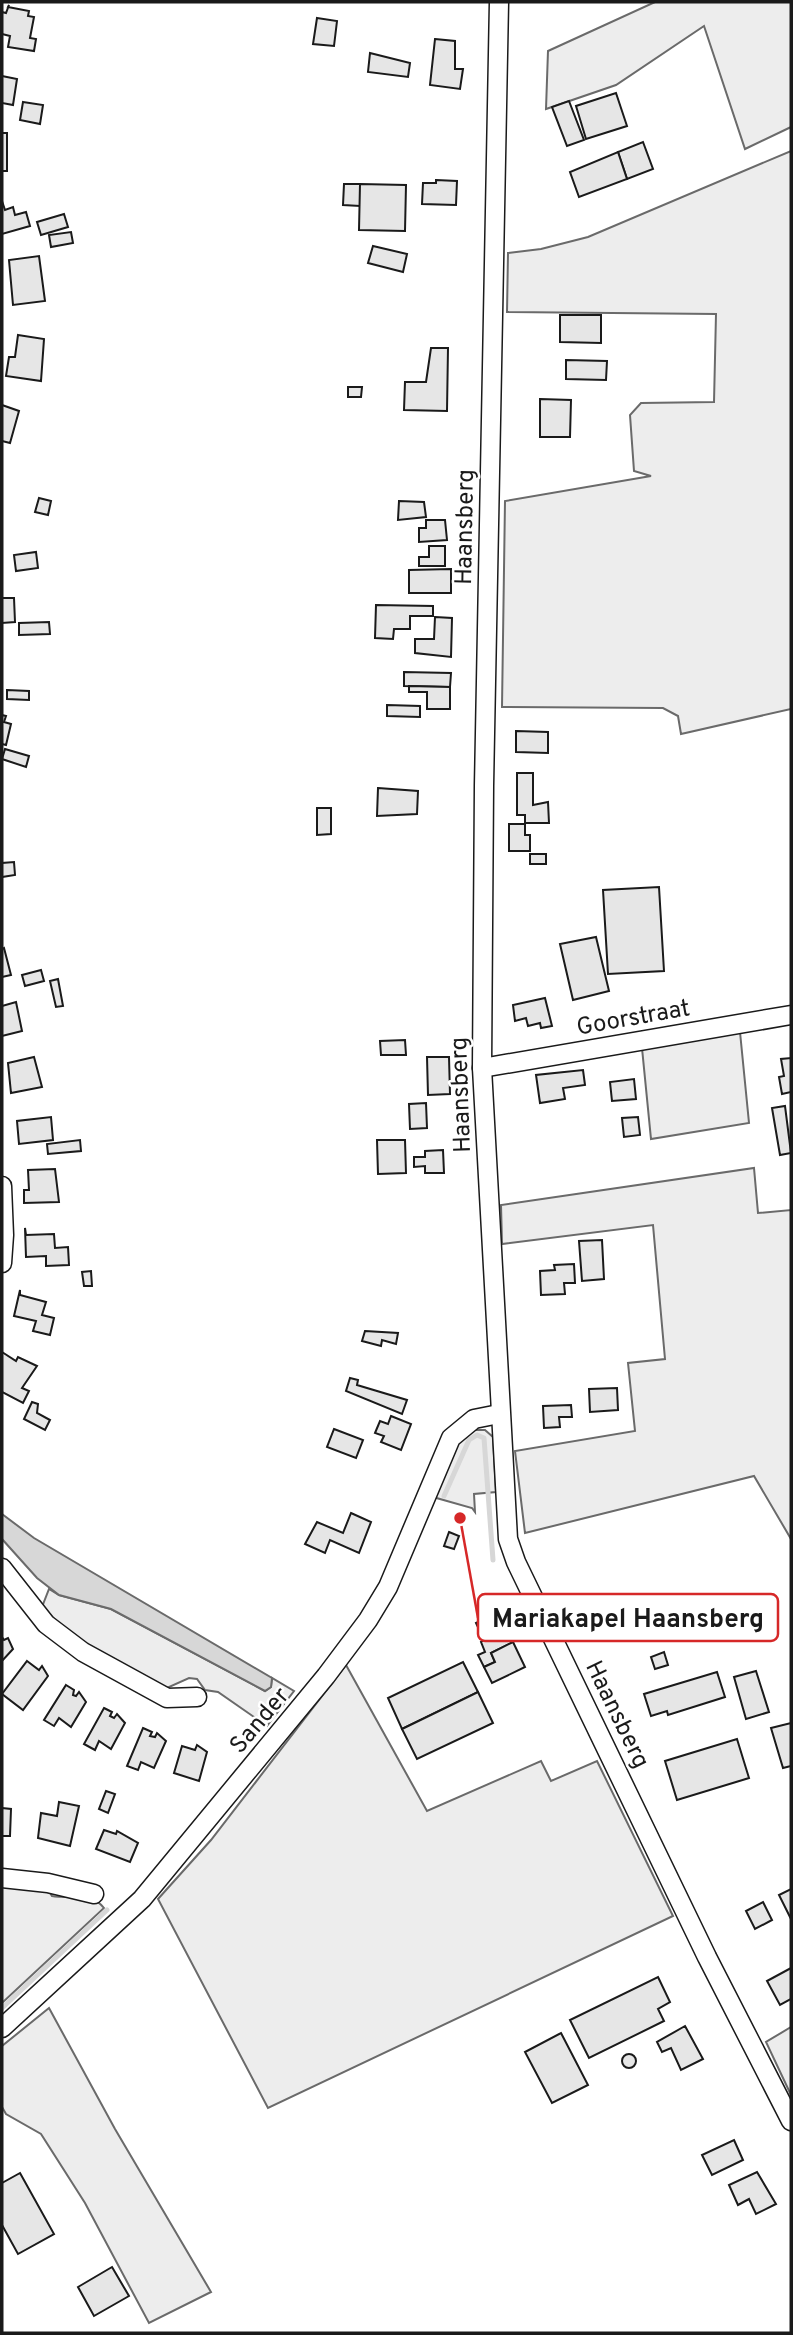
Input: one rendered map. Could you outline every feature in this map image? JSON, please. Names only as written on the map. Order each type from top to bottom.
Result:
[{"type":"street","name":"Haansberg","points":[[499,2],[484,759],[482,1068],[506,1526],[516,1562],[707,1957],[791,2121]]},
{"type":"street","name":"Goorstraat","points":[[482,1068],[791,1015]]},
{"type":"street","points":[[2,1186],[2,1262]]},
{"type":"street","name":"Sander","points":[[2,2028],[136,1905],[326,1676],[368,1620],[388,1587],[451,1438],[474,1419],[499,1415]]},
{"type":"street","points":[[2,1568],[46,1624],[74,1646],[167,1698],[197,1697]]},
{"type":"street","points":[[2,1878],[48,1882],[94,1894]]},
{"type":"shaded area","points":[[655,2],[791,2],[791,127],[745,149],[704,26],[616,85],[546,109],[548,51]]},
{"type":"shaded area","points":[[791,151],[791,709],[681,734],[678,716],[663,708],[502,707],[505,501],[651,476],[634,471],[630,415],[641,403],[714,402],[716,314],[507,312],[508,253],[541,249],[588,237]]},
{"type":"shaded area","points":[[740,1032],[749,1123],[651,1139],[642,1048]]},
{"type":"shaded area","points":[[754,1168],[758,1213],[791,1210],[791,1539],[754,1476],[525,1533],[515,1451],[635,1431],[628,1363],[665,1359],[653,1225],[502,1244],[501,1205]]},
{"type":"shaded area","points":[[475,1430],[485,1430],[493,1437],[496,1492],[474,1494],[475,1512],[472,1508],[433,1497],[458,1441]]},
{"type":"shaded area","points":[[2,1514],[34,1538],[272,1678],[271,1687],[265,1691],[111,1609],[59,1595],[37,1578],[2,1539]]},
{"type":"shaded area","points":[[49,1589],[59,1595],[111,1609],[265,1691],[271,1687],[272,1678],[294,1691],[267,1726],[218,1692],[205,1690],[197,1679],[189,1678],[167,1688],[150,1681],[100,1654],[55,1620],[42,1607]]},
{"type":"shaded area","points":[[346,1665],[427,1811],[541,1761],[551,1781],[597,1761],[673,1916],[268,2108],[158,1899],[211,1840]]},
{"type":"shaded area","points":[[2,1884],[47,1888],[52,1896],[87,1898],[104,1908],[2,2003]]},
{"type":"shaded area","points":[[49,2008],[115,2129],[211,2292],[149,2323],[85,2203],[41,2134],[6,2114],[2,2107],[2,2046]]},
{"type":"shaded area","points":[[791,2027],[791,2095],[766,2042]]},
{"type":"building","points":[[8,7],[29,11],[28,16],[34,17],[30,38],[36,39],[34,51],[8,47],[10,36],[2,34],[2,12],[6,13]]},
{"type":"building","points":[[317,18],[337,21],[334,46],[313,44]]},
{"type":"building","points":[[435,39],[455,41],[455,69],[463,69],[460,89],[430,85]]},
{"type":"building","points":[[370,53],[410,63],[408,77],[368,72]]},
{"type":"building","points":[[2,76],[17,79],[13,105],[2,103]]},
{"type":"building","points":[[616,93],[627,126],[586,139],[576,106]]},
{"type":"building","points":[[569,101],[584,140],[567,146],[552,107]]},
{"type":"building","points":[[23,102],[43,105],[40,124],[20,120]]},
{"type":"building","points":[[2,133],[7,133],[7,171],[2,171]]},
{"type":"building","points":[[643,142],[653,169],[627,179],[618,152]]},
{"type":"building","points":[[618,152],[627,179],[579,197],[570,172]]},
{"type":"building","points":[[436,180],[457,181],[456,205],[422,204],[423,183],[436,183]]},
{"type":"building","points":[[344,184],[360,184],[360,206],[343,205]]},
{"type":"building","points":[[360,184],[406,185],[405,231],[359,230]]},
{"type":"building","points":[[2,201],[5,210],[13,207],[15,215],[26,212],[30,226],[2,234]]},
{"type":"building","points":[[64,214],[68,227],[41,235],[37,222]]},
{"type":"building","points":[[71,232],[73,243],[51,247],[49,235]]},
{"type":"building","points":[[373,246],[407,254],[403,272],[368,263]]},
{"type":"building","points":[[39,256],[45,301],[13,305],[9,260]]},
{"type":"building","points":[[560,315],[601,315],[601,343],[560,342]]},
{"type":"building","points":[[18,335],[44,339],[41,381],[6,376],[9,357],[15,357]]},
{"type":"building","points":[[431,348],[448,348],[447,411],[404,410],[405,382],[426,382]]},
{"type":"building","points":[[566,360],[607,361],[606,380],[566,379]]},
{"type":"building","points":[[348,387],[362,387],[361,397],[348,397]]},
{"type":"building","points":[[540,399],[571,400],[570,437],[540,437]]},
{"type":"building","points":[[2,405],[19,411],[10,443],[2,441]]},
{"type":"building","points":[[39,498],[51,501],[48,515],[35,512]]},
{"type":"building","points":[[399,501],[424,502],[426,517],[398,520]]},
{"type":"building","points":[[426,520],[445,520],[447,540],[419,542],[419,528],[426,528]]},
{"type":"building","points":[[429,546],[445,546],[445,566],[419,566],[419,557],[429,557]]},
{"type":"building","points":[[36,552],[38,568],[16,571],[14,555]]},
{"type":"building","points":[[451,569],[451,593],[409,593],[409,570]]},
{"type":"building","points":[[2,598],[14,598],[15,622],[2,623]]},
{"type":"building","points":[[376,605],[433,606],[433,616],[410,616],[410,629],[394,629],[393,639],[375,638]]},
{"type":"building","points":[[435,617],[452,618],[451,657],[415,653],[415,639],[434,639]]},
{"type":"building","points":[[49,622],[50,634],[19,635],[19,623]]},
{"type":"building","points":[[404,672],[451,673],[450,687],[404,686]]},
{"type":"building","points":[[409,686],[450,687],[450,709],[427,709],[427,692],[409,692]]},
{"type":"building","points":[[7,690],[29,691],[29,700],[7,699]]},
{"type":"building","points":[[387,705],[420,706],[420,717],[387,716]]},
{"type":"building","points":[[2,715],[6,716],[4,722],[11,724],[6,745],[2,744]]},
{"type":"building","points":[[516,731],[548,732],[548,753],[516,752]]},
{"type":"building","points":[[5,749],[29,756],[26,767],[2,759]]},
{"type":"building","points":[[517,773],[533,773],[533,805],[548,802],[549,823],[525,823],[525,815],[517,815]]},
{"type":"building","points":[[378,788],[418,791],[417,814],[377,816]]},
{"type":"building","points":[[317,808],[331,808],[331,834],[317,835]]},
{"type":"building","points":[[509,824],[525,824],[525,835],[530,835],[530,851],[509,851]]},
{"type":"building","points":[[530,854],[546,854],[546,864],[530,864]]},
{"type":"building","points":[[14,862],[15,875],[2,877],[2,863]]},
{"type":"building","points":[[659,887],[664,971],[608,974],[603,890]]},
{"type":"building","points":[[596,937],[609,991],[573,1000],[560,944]]},
{"type":"building","points":[[4,948],[11,975],[2,977],[2,949]]},
{"type":"building","points":[[41,970],[44,981],[25,986],[22,975]]},
{"type":"building","points":[[58,979],[63,1006],[56,1007],[50,981]]},
{"type":"building","points":[[545,998],[552,1026],[541,1028],[540,1023],[528,1026],[526,1018],[515,1021],[513,1005]]},
{"type":"building","points":[[16,1002],[22,1031],[2,1036],[2,1006]]},
{"type":"building","points":[[405,1040],[406,1055],[381,1055],[380,1041]]},
{"type":"building","points":[[34,1057],[42,1087],[11,1093],[8,1063]]},
{"type":"building","points":[[427,1057],[449,1057],[450,1094],[428,1095]]},
{"type":"building","points":[[791,1058],[791,1092],[782,1094],[779,1077],[784,1076],[781,1059]]},
{"type":"building","points":[[583,1070],[585,1085],[563,1088],[565,1099],[540,1103],[536,1075]]},
{"type":"building","points":[[634,1079],[636,1099],[612,1101],[610,1082]]},
{"type":"building","points":[[426,1103],[427,1128],[410,1129],[409,1104]]},
{"type":"building","points":[[785,1106],[791,1153],[780,1155],[772,1108]]},
{"type":"building","points":[[51,1117],[53,1140],[19,1144],[17,1121]]},
{"type":"building","points":[[638,1117],[640,1135],[624,1137],[622,1118]]},
{"type":"building","points":[[80,1140],[81,1151],[48,1154],[47,1144]]},
{"type":"building","points":[[377,1140],[405,1140],[406,1173],[378,1174]]},
{"type":"building","points":[[443,1150],[444,1173],[425,1173],[425,1166],[414,1167],[414,1157],[425,1157],[425,1151]]},
{"type":"building","points":[[55,1169],[59,1202],[24,1203],[24,1190],[29,1190],[28,1170]]},
{"type":"building","points":[[25,1228],[26,1235],[54,1234],[55,1248],[68,1247],[69,1265],[46,1266],[46,1256],[26,1257]]},
{"type":"building","points":[[602,1240],[604,1279],[582,1281],[579,1241]]},
{"type":"building","points":[[574,1264],[575,1283],[564,1283],[565,1294],[541,1295],[540,1271],[555,1270],[554,1265]]},
{"type":"building","points":[[91,1271],[92,1286],[84,1286],[82,1272]]},
{"type":"building","points":[[20,1290],[20,1295],[46,1302],[42,1315],[54,1318],[50,1335],[33,1331],[36,1321],[14,1316]]},
{"type":"building","points":[[365,1331],[398,1333],[396,1344],[382,1340],[381,1346],[362,1341]]},
{"type":"building","points":[[2,1352],[16,1361],[18,1357],[37,1366],[22,1388],[29,1391],[23,1403],[2,1392]]},
{"type":"building","points":[[350,1378],[358,1380],[357,1385],[407,1400],[402,1414],[346,1391]]},
{"type":"building","points":[[617,1388],[618,1410],[590,1412],[589,1389]]},
{"type":"building","points":[[32,1402],[38,1404],[37,1413],[50,1420],[45,1430],[24,1419]]},
{"type":"building","points":[[571,1405],[572,1417],[559,1417],[560,1427],[544,1428],[543,1406]]},
{"type":"building","points":[[391,1416],[411,1424],[401,1450],[381,1442],[384,1436],[375,1433],[380,1421],[388,1424]]},
{"type":"building","points":[[334,1429],[363,1440],[356,1458],[327,1447]]},
{"type":"building","points":[[351,1513],[371,1522],[359,1553],[330,1540],[325,1553],[305,1544],[317,1522],[343,1533]]},
{"type":"building","points":[[449,1532],[459,1536],[454,1549],[444,1546]]},
{"type":"building","points":[[498,1612],[513,1642],[491,1653],[495,1662],[484,1667],[478,1655],[485,1652],[481,1642],[484,1640],[476,1623]]},
{"type":"building","points":[[2,1637],[4,1640],[8,1638],[13,1649],[2,1661]]},
{"type":"building","points":[[513,1642],[525,1667],[492,1683],[484,1667],[495,1662],[491,1653]]},
{"type":"building","points":[[664,1652],[668,1665],[655,1669],[651,1657]]},
{"type":"building","points":[[27,1661],[39,1670],[42,1666],[48,1676],[23,1710],[2,1694]]},
{"type":"building","points":[[463,1662],[478,1692],[402,1729],[388,1698]]},
{"type":"building","points":[[756,1671],[769,1712],[746,1719],[734,1677]]},
{"type":"building","points":[[717,1672],[725,1697],[668,1715],[667,1711],[651,1716],[644,1694]]},
{"type":"building","points":[[66,1685],[74,1690],[73,1695],[76,1696],[79,1692],[86,1702],[71,1727],[59,1718],[54,1726],[44,1720]]},
{"type":"building","points":[[478,1692],[493,1723],[417,1759],[402,1729]]},
{"type":"building","points":[[104,1708],[112,1712],[110,1716],[114,1718],[117,1714],[125,1723],[111,1749],[99,1741],[95,1750],[84,1744]]},
{"type":"building","points":[[791,1723],[791,1766],[783,1768],[771,1728]]},
{"type":"building","points":[[143,1728],[152,1732],[150,1736],[155,1737],[157,1733],[166,1741],[154,1768],[141,1762],[138,1770],[127,1766]]},
{"type":"building","points":[[737,1739],[749,1778],[677,1800],[665,1761]]},
{"type":"building","points":[[197,1745],[207,1752],[199,1781],[174,1773],[182,1746],[195,1750]]},
{"type":"building","points":[[106,1791],[115,1794],[108,1813],[99,1809]]},
{"type":"building","points":[[59,1802],[79,1806],[70,1846],[38,1838],[41,1813],[57,1816]]},
{"type":"building","points":[[2,1808],[11,1809],[10,1836],[2,1836]]},
{"type":"building","points":[[104,1830],[116,1834],[117,1831],[138,1843],[130,1862],[96,1849]]},
{"type":"building","points":[[791,1889],[791,1919],[779,1895]]},
{"type":"building","points":[[763,1902],[772,1920],[755,1929],[746,1911]]},
{"type":"building","points":[[791,1968],[791,1999],[780,2005],[767,1981]]},
{"type":"building","points":[[658,1977],[670,2002],[658,2009],[664,2021],[589,2058],[570,2020]]},
{"type":"building","points":[[685,2026],[703,2059],[681,2070],[671,2048],[662,2052],[657,2042]]},
{"type":"building","points":[[561,2033],[588,2085],[552,2103],[525,2052]]},
{"type":"building","points":[[629,2054],[634,2056],[634,2066],[629,2068],[624,2066],[622,2061],[624,2056]]},
{"type":"building","points":[[734,2140],[743,2160],[712,2175],[702,2155]]},
{"type":"building","points":[[757,2172],[776,2204],[756,2214],[749,2199],[738,2205],[729,2185]]},
{"type":"building","points":[[20,2173],[54,2234],[18,2254],[2,2225],[2,2183]]},
{"type":"building","points":[[112,2267],[129,2296],[94,2316],[78,2287]]},
{"type":"waterway","points":[[444,1496],[469,1440],[477,1435],[484,1438],[493,1560]]},
{"type":"waterway","points":[[2,2008],[107,1910]]},
{"type":"place","name":"Mariakapel Haansberg","points":[[460,1518]]}]
